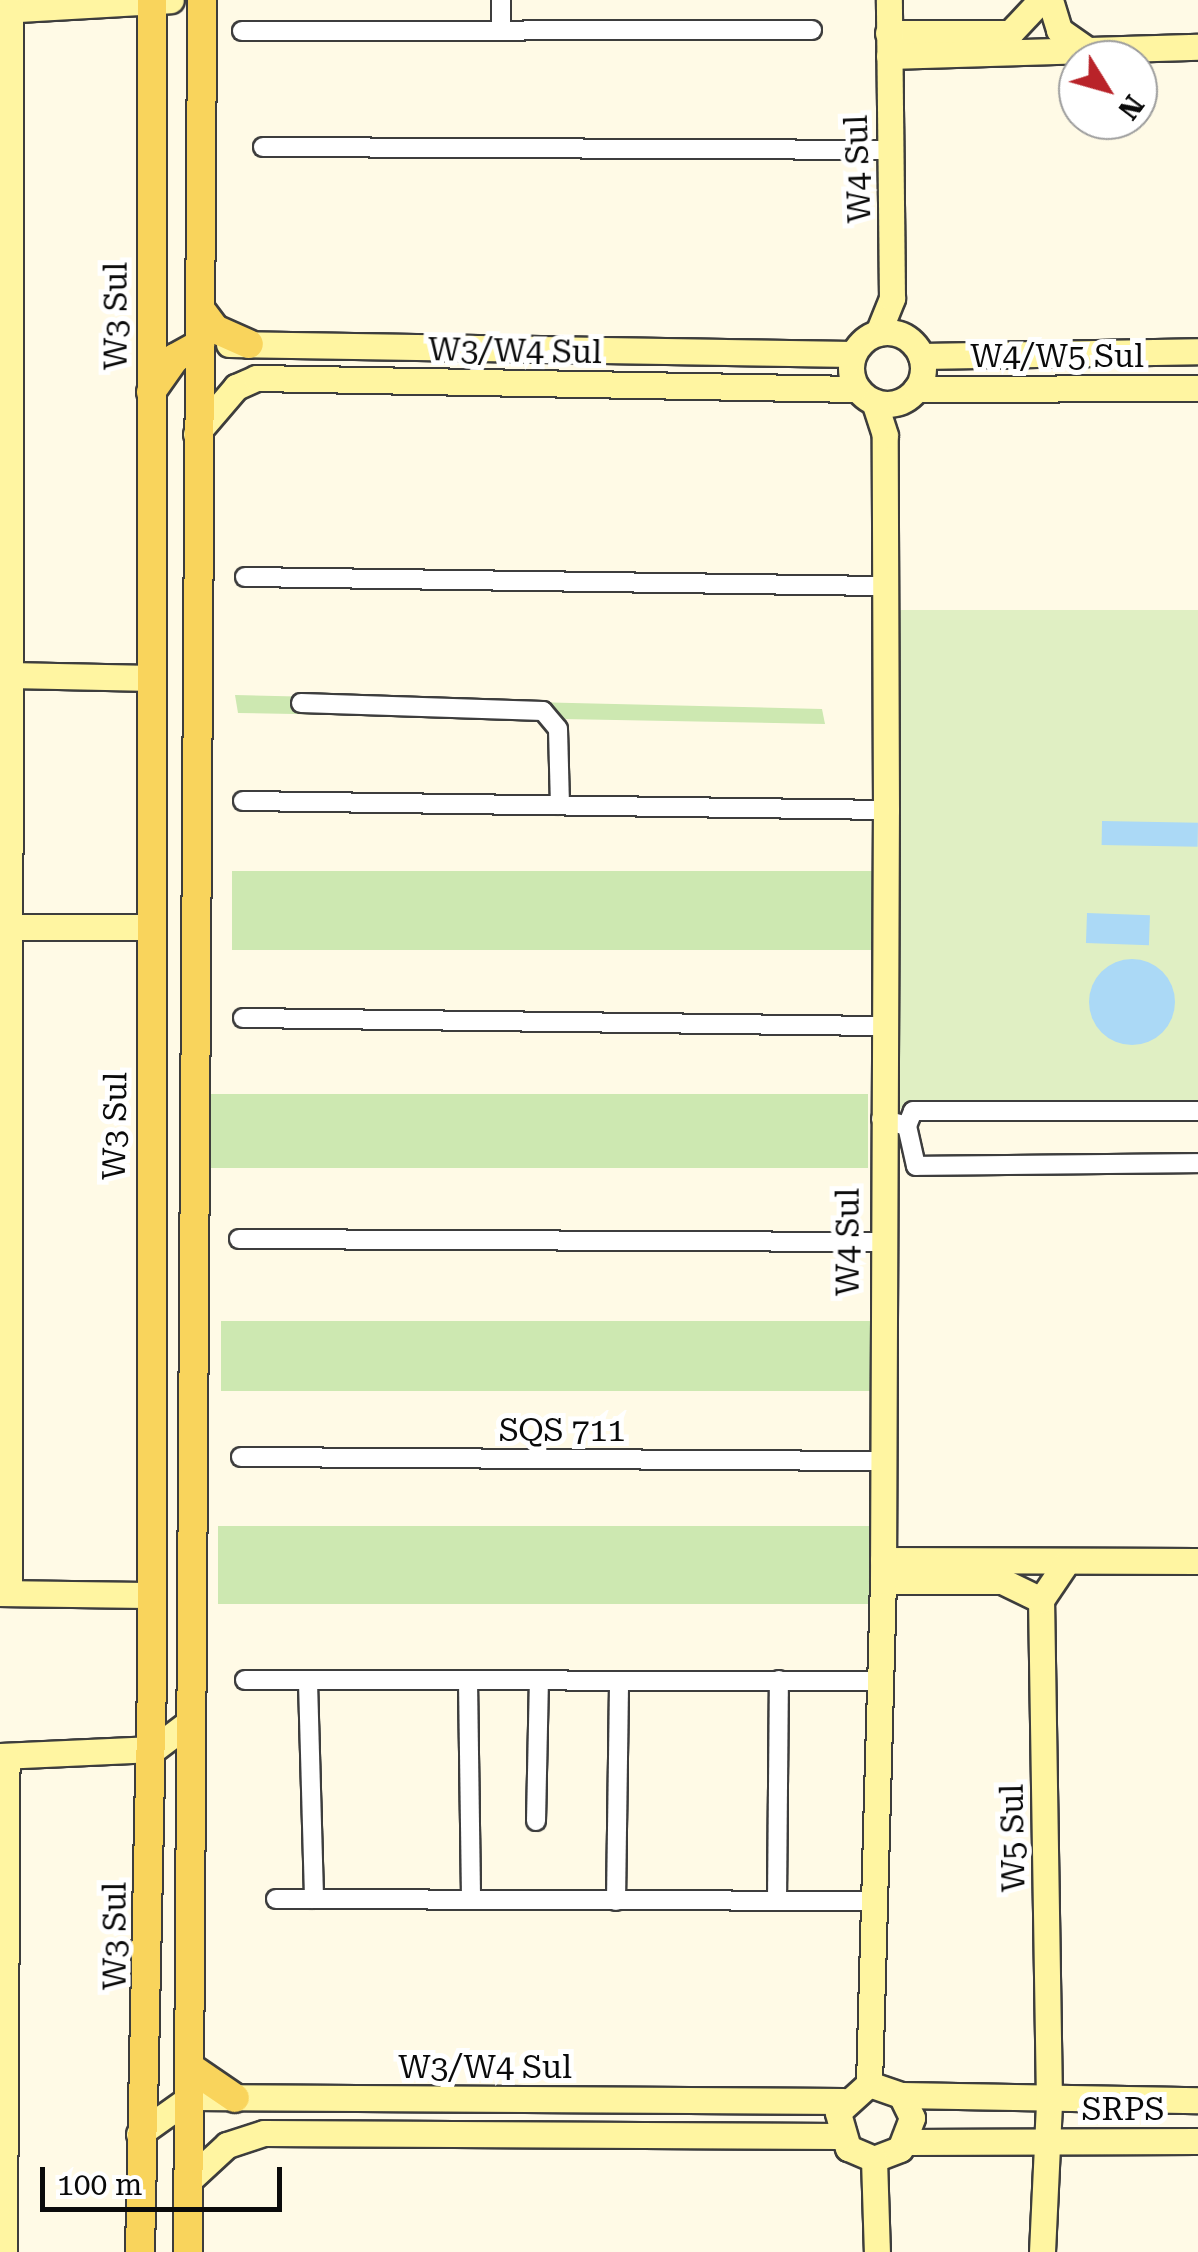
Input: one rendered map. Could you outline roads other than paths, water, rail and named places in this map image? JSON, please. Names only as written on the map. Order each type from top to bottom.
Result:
[{"type":"main road","points":[[188,2252],[192,1218],[198,802],[196,434],[202,0]]},
{"type":"main road","name":"W4 Sul","points":[[878,332],[892,298],[889,0]]},
{"type":"main road","points":[[888,45],[1010,32],[1041,0]]},
{"type":"main road","points":[[1050,0],[1059,30],[1073,40]]},
{"type":"main road","points":[[152,1595],[4,1593],[8,927],[5,10],[158,3]]},
{"type":"main road","name":"W3 Sul","points":[[140,2252],[139,2134],[150,2017],[152,1595],[148,1258],[158,3]]},
{"type":"main road","points":[[888,45],[1058,51]]},
{"type":"main road","points":[[1158,49],[1198,47]]},
{"type":"main road","points":[[200,309],[215,329],[249,344]]},
{"type":"main road","points":[[878,332],[906,337],[921,356],[916,389],[896,403],[866,396],[854,354],[878,332]]},
{"type":"main road","points":[[152,392],[175,358],[200,344]]},
{"type":"main road","name":"W3/W4 Sul","points":[[200,344],[854,354]]},
{"type":"main road","points":[[431,345],[431,382]]},
{"type":"main road","points":[[568,348],[568,386]]},
{"type":"main road","name":"W4/W5 Sul","points":[[921,356],[1198,351]]},
{"type":"main road","points":[[708,352],[709,387]]},
{"type":"main road","name":"W3/W4 Sul","points":[[196,434],[256,378],[709,387],[866,396]]},
{"type":"main road","name":"W4/W5 Sul","points":[[916,389],[1198,388]]},
{"type":"main road","name":"W4 Sul","points":[[866,396],[885,435],[886,810],[880,1242],[883,1571],[869,2084]]},
{"type":"main road","points":[[7,674],[152,678]]},
{"type":"main road","points":[[151,803],[198,802]]},
{"type":"main road","points":[[8,927],[150,927]]},
{"type":"main road","points":[[149,1218],[170,1230],[192,1218]]},
{"type":"main road","points":[[148,1258],[172,1249],[192,1260]]},
{"type":"main road","points":[[883,1571],[1198,1561]]},
{"type":"main road","points":[[883,1571],[1002,1581],[1041,1600],[1066,1563]]},
{"type":"main road","name":"W5 Sul","points":[[1041,1600],[1049,2101],[1042,2252]]},
{"type":"main road","points":[[4,2252],[3,1756],[150,1749],[191,1721]]},
{"type":"main road","points":[[1048,2058],[1070,2084],[1102,2100]]},
{"type":"main road","points":[[191,2068],[234,2098]]},
{"type":"main road","points":[[874,2159],[840,2136],[843,2101],[869,2084],[901,2095],[1049,2101]]},
{"type":"main road","points":[[901,2095],[912,2118],[906,2142]]},
{"type":"main road","points":[[139,2134],[191,2097]]},
{"type":"main road","name":"W3/W4 Sul","points":[[191,2097],[843,2101]]},
{"type":"main road","points":[[423,2134],[426,2099]]},
{"type":"main road","points":[[563,2134],[566,2100]]},
{"type":"main road","points":[[696,2100],[696,2136]]},
{"type":"main road","name":"SRPS","points":[[1049,2101],[1198,2100]]},
{"type":"main road","name":"W3/W4 Sul","points":[[188,2182],[249,2135],[840,2136]]},
{"type":"main road","name":"SRPS","points":[[1048,2142],[1198,2141]]},
{"type":"main road","points":[[874,2159],[906,2142],[1048,2142]]},
{"type":"main road","points":[[874,2159],[877,2252]]},
{"type":"street","points":[[501,0],[501,26]]},
{"type":"street","points":[[242,31],[501,26],[812,30]]},
{"type":"street","points":[[263,147],[891,150]]},
{"type":"street","points":[[245,576],[884,586]]},
{"type":"street","points":[[301,703],[543,711],[558,729],[560,805]]},
{"type":"street","points":[[243,801],[886,810]]},
{"type":"street","points":[[243,1018],[884,1026]]},
{"type":"street","points":[[1198,1111],[913,1111],[907,1126],[916,1166],[1198,1163]]},
{"type":"street","points":[[881,1119],[907,1126]]},
{"type":"street","points":[[238,1239],[880,1242]]},
{"type":"street","name":"SQS 711","points":[[241,1458],[883,1461]]},
{"type":"street","points":[[245,1680],[881,1681]]},
{"type":"street","points":[[536,1822],[540,1680]]},
{"type":"street","points":[[777,1900],[779,1680]]},
{"type":"street","points":[[468,1681],[471,1899]]},
{"type":"street","points":[[308,1682],[314,1898]]},
{"type":"street","points":[[616,1901],[619,1683]]},
{"type":"street","points":[[276,1898],[874,1900]]},
{"type":"water","points":[[1102,821],[1198,823],[1198,847],[1102,845]]},
{"type":"water","points":[[1087,913],[1150,915],[1149,945],[1086,943]]},
{"type":"water","points":[[1132,959],[1156,966],[1168,978],[1175,1002],[1168,1026],[1156,1038],[1132,1045],[1108,1038],[1096,1026],[1089,1002],[1096,978],[1108,966]]}]
